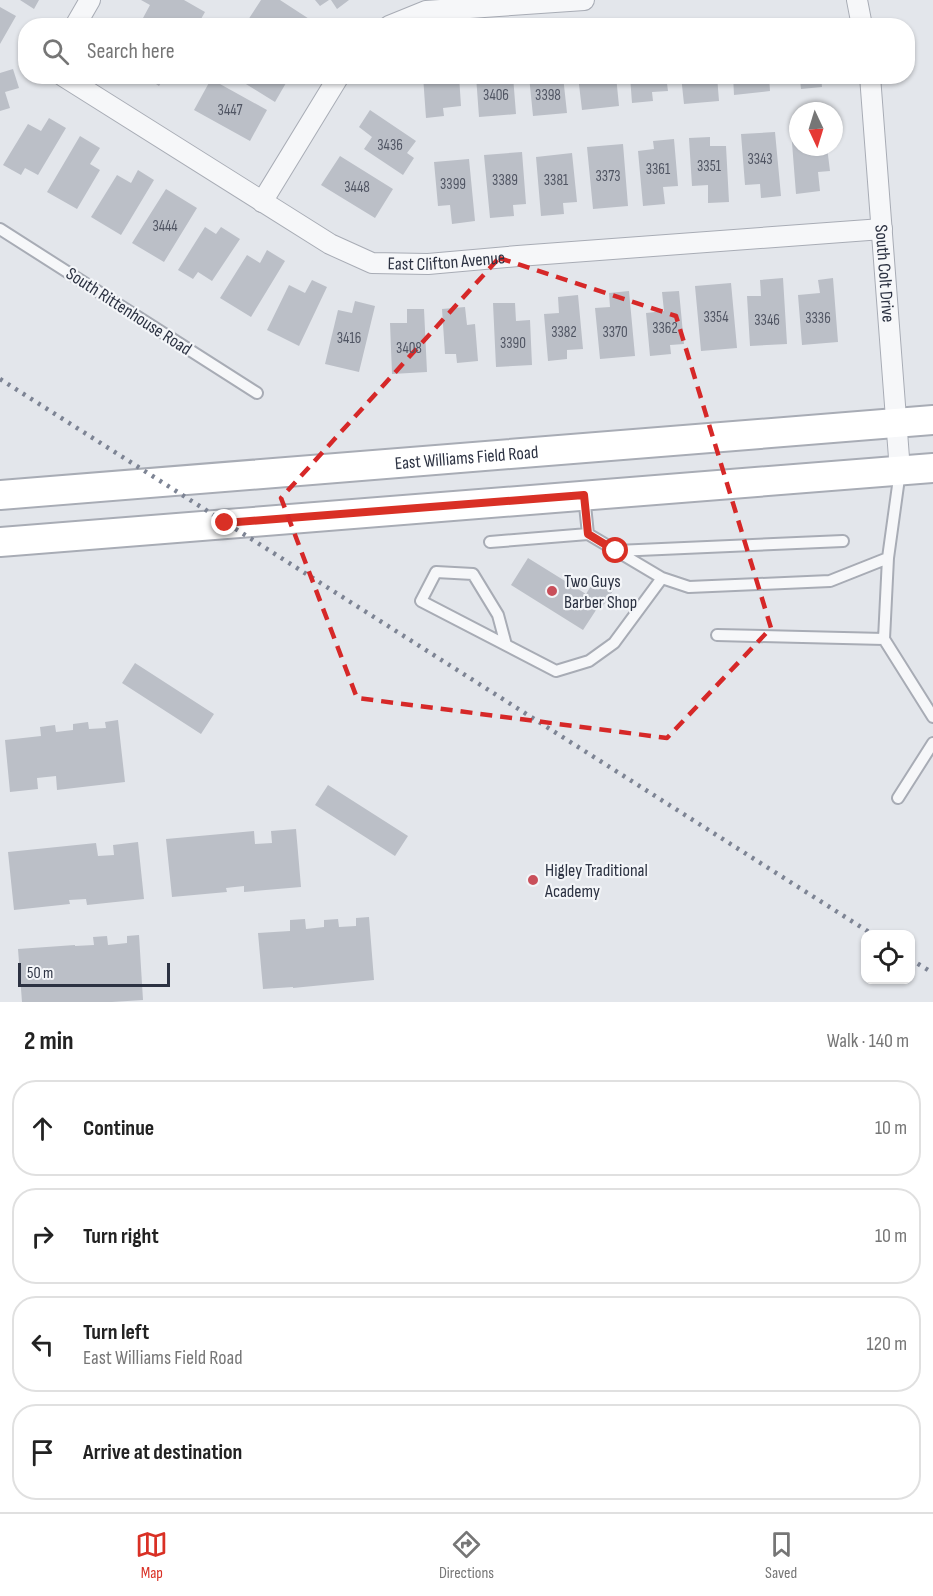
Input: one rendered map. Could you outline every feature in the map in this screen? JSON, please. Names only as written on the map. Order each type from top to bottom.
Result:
[{"type":"main road","name":"East Williams Field Road","points":[[0,495],[933,420]]},
{"type":"main road","points":[[0,542],[933,468]]},
{"type":"street","points":[[80,18],[90,0]]},
{"type":"street","points":[[409,18],[426,11],[584,0]]},
{"type":"street","points":[[857,0],[860,18]]},
{"type":"street","name":"East Clifton Avenue","points":[[76,84],[330,244],[372,263],[428,264],[882,229]]},
{"type":"street","points":[[262,202],[334,84]]},
{"type":"street","name":"South Colt Drive","points":[[871,84],[900,471]]},
{"type":"lane","name":"South Rittenhouse Road","points":[[0,229],[257,393]]},
{"type":"lane","points":[[900,471],[888,558],[884,639],[933,717]]},
{"type":"lane","points":[[584,495],[588,534]]},
{"type":"lane","points":[[490,542],[588,534],[662,578],[689,587],[830,581],[888,558]]},
{"type":"lane","points":[[616,551],[843,541]]},
{"type":"lane","points":[[506,645],[498,615],[473,574],[436,572],[421,601],[555,671],[589,661],[614,643],[662,578]]},
{"type":"lane","points":[[717,635],[884,639]]},
{"type":"lane","points":[[898,798],[933,743]]},
{"type":"highlighted area","points":[[499,258],[676,316],[771,628],[667,738],[357,698],[281,498]]},
{"type":"building","points":[[20,0],[39,0],[34,9]]},
{"type":"building","points":[[141,0],[184,0],[205,12],[202,18],[143,18],[150,5]]},
{"type":"building","points":[[261,0],[280,0],[308,18],[249,18]]},
{"type":"building","points":[[315,0],[329,0],[320,6]]},
{"type":"building","points":[[331,0],[349,0],[337,9]]},
{"type":"building","points":[[0,7],[16,16],[0,44]]},
{"type":"building","points":[[13,69],[19,88],[5,92],[10,108],[0,111],[0,73]]},
{"type":"building","points":[[208,84],[220,84],[267,110],[250,141],[194,110]]},
{"type":"building","points":[[246,84],[285,84],[275,102]]},
{"type":"building","points":[[424,84],[460,84],[461,106],[443,108],[444,116],[426,118]]},
{"type":"building","points":[[477,84],[514,84],[516,114],[479,117]]},
{"type":"building","points":[[530,84],[564,84],[567,113],[533,116]]},
{"type":"building","points":[[579,84],[617,84],[619,106],[582,110]]},
{"type":"building","points":[[631,84],[667,84],[668,91],[652,92],[653,101],[632,103]]},
{"type":"building","points":[[682,84],[718,84],[719,101],[684,104]]},
{"type":"building","points":[[733,84],[770,84],[770,91],[734,95]]},
{"type":"building","points":[[800,84],[822,84],[822,87],[801,89]]},
{"type":"building","points":[[370,110],[416,141],[407,153],[414,158],[403,175],[364,149],[372,137],[359,127]]},
{"type":"building","points":[[49,118],[66,128],[38,175],[25,168],[21,175],[3,165],[28,124],[41,131]]},
{"type":"building","points":[[775,132],[781,196],[761,198],[760,184],[745,185],[741,134]]},
{"type":"building","points":[[80,136],[100,148],[90,164],[100,170],[77,209],[47,192]]},
{"type":"building","points":[[710,137],[710,146],[726,146],[729,202],[708,203],[708,185],[692,186],[689,138]]},
{"type":"building","points":[[674,139],[678,186],[663,187],[665,204],[643,206],[638,151],[654,149],[653,141]]},
{"type":"building","points":[[623,144],[628,206],[593,209],[587,147]]},
{"type":"building","points":[[522,152],[526,204],[513,205],[514,216],[490,218],[484,155]]},
{"type":"building","points":[[572,153],[577,202],[563,203],[564,214],[541,216],[536,157]]},
{"type":"building","points":[[340,156],[393,189],[375,218],[321,185]]},
{"type":"building","points":[[793,156],[828,156],[830,171],[818,172],[820,191],[796,194]]},
{"type":"building","points":[[469,159],[475,221],[452,224],[450,205],[438,206],[434,162]]},
{"type":"building","points":[[138,170],[154,180],[121,235],[91,217],[117,175],[131,183]]},
{"type":"building","points":[[166,189],[197,208],[164,262],[132,243]]},
{"type":"building","points":[[205,227],[216,234],[221,227],[240,239],[212,281],[198,272],[193,279],[178,270]]},
{"type":"building","points":[[267,250],[285,261],[251,317],[220,298],[247,255],[260,263]]},
{"type":"building","points":[[783,278],[787,344],[750,346],[747,296],[761,296],[760,280]]},
{"type":"building","points":[[833,278],[838,342],[802,345],[798,295],[820,293],[818,280]]},
{"type":"building","points":[[312,280],[327,287],[299,346],[267,330],[289,285],[305,293]]},
{"type":"building","points":[[731,283],[737,348],[701,351],[695,286]]},
{"type":"building","points":[[629,291],[635,356],[600,359],[595,308],[610,307],[609,293]]},
{"type":"building","points":[[679,291],[684,344],[670,345],[671,354],[650,356],[646,313],[664,311],[662,292]]},
{"type":"building","points":[[578,295],[583,349],[567,350],[567,359],[548,361],[544,314],[559,313],[558,297]]},
{"type":"building","points":[[355,301],[375,306],[359,372],[325,364],[338,310],[352,313]]},
{"type":"building","points":[[493,303],[515,303],[516,321],[530,320],[532,365],[496,367]]},
{"type":"building","points":[[465,307],[467,325],[475,324],[478,361],[457,363],[456,354],[445,354],[442,309]]},
{"type":"building","points":[[407,309],[424,309],[427,372],[392,374],[390,323],[407,323]]},
{"type":"building","name":"Two Guys Barber Shop","points":[[528,558],[586,594],[596,578],[614,589],[603,606],[600,604],[583,630],[511,585]]},
{"type":"building","points":[[135,663],[214,714],[201,734],[122,683]]},
{"type":"building","points":[[118,720],[125,782],[57,790],[56,776],[37,778],[38,789],[10,792],[5,740],[41,736],[40,727],[55,725],[56,732],[73,730],[73,724],[88,722],[89,729],[106,728],[105,722]]},
{"type":"building","points":[[328,785],[408,836],[395,856],[315,805]]},
{"type":"building","points":[[296,829],[301,887],[244,892],[244,886],[226,888],[227,892],[172,897],[166,839],[254,831],[255,844],[272,843],[271,831]]},
{"type":"building","points":[[138,842],[144,899],[87,905],[86,899],[69,900],[70,904],[14,910],[8,852],[96,843],[98,856],[114,855],[113,845]]},
{"type":"building","points":[[369,917],[374,980],[263,989],[258,933],[290,931],[290,920],[305,919],[306,929],[324,927],[324,920],[338,919],[339,927],[356,926],[356,918]]},
{"type":"building","points":[[139,935],[143,1000],[22,1002],[18,949],[94,945],[93,937],[107,936],[108,945],[127,943],[127,936]]},
{"type":"railway","points":[[0,379],[866,930]]},
{"type":"railway","points":[[915,962],[933,973]]},
{"type":"place","name":"Two Guys Barber Shop","points":[[552,591]]},
{"type":"place","name":"Higley Traditional Academy","points":[[533,880]]},
{"type":"route","points":[[225,523],[584,495],[588,534],[616,551]]}]
